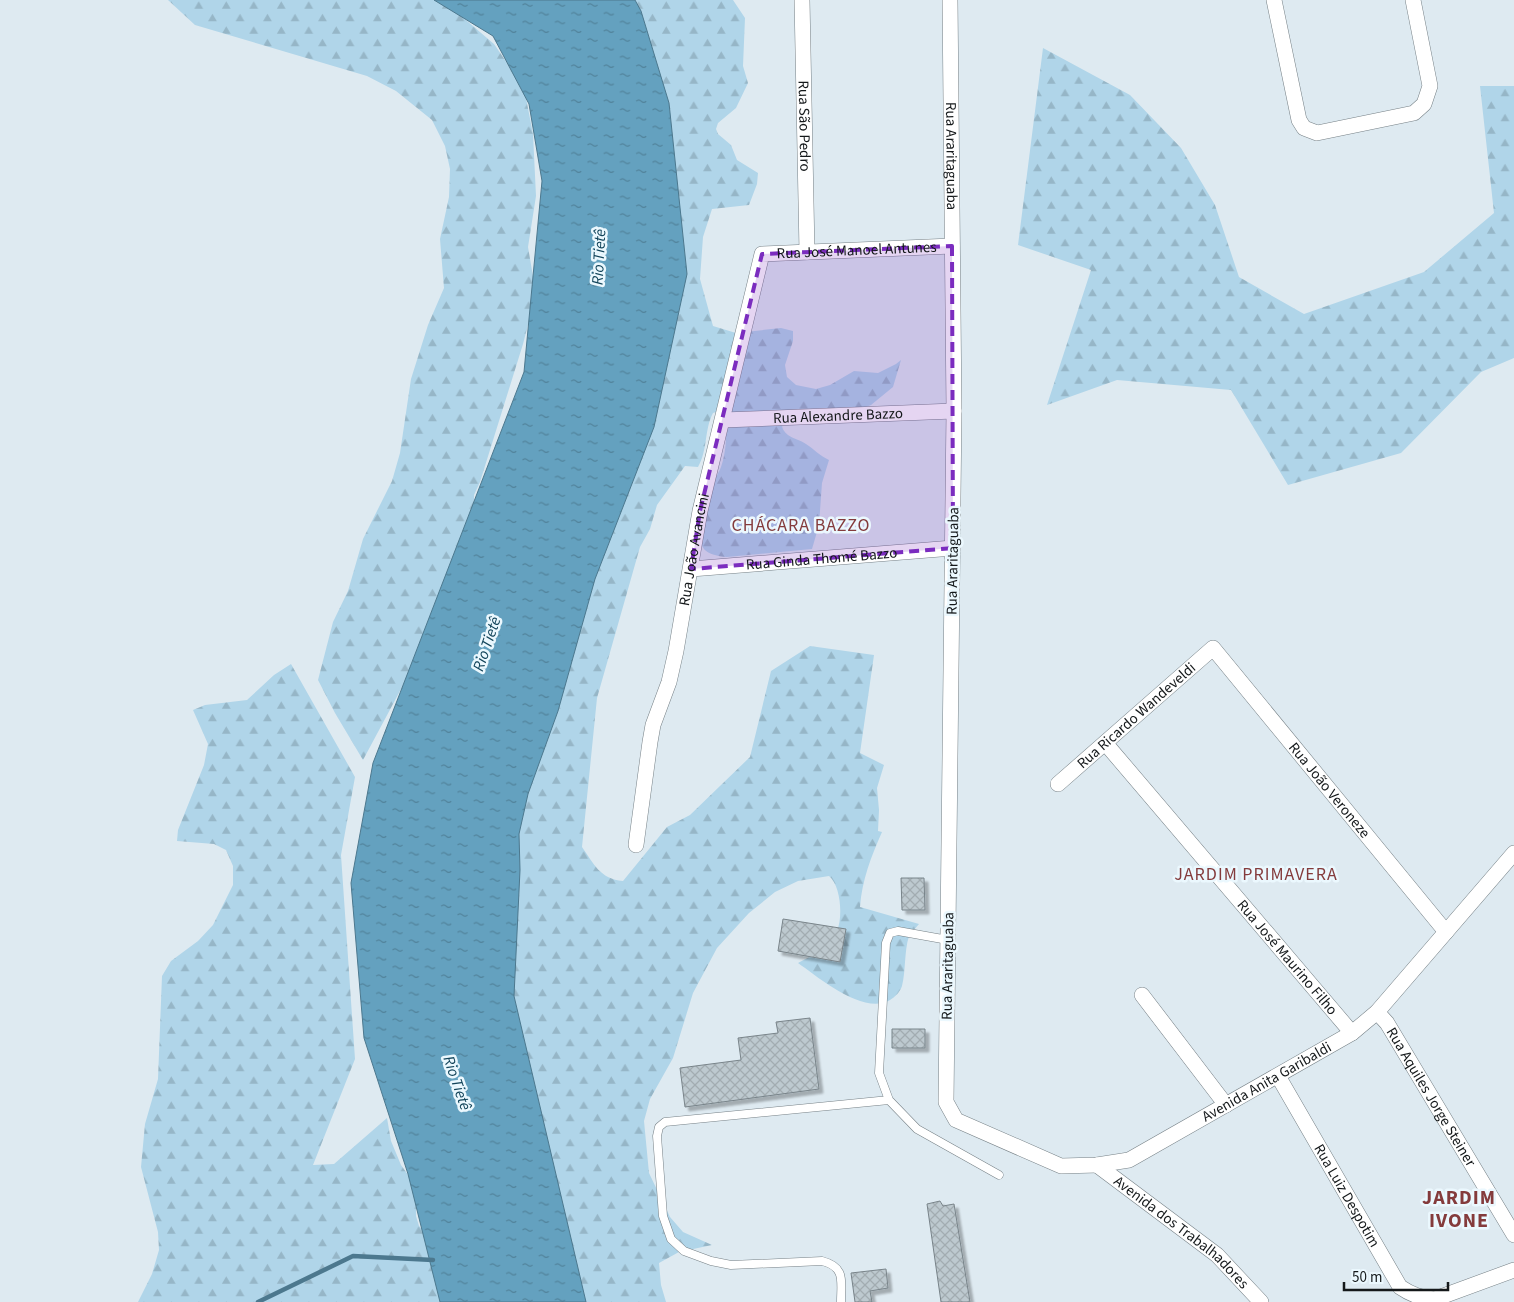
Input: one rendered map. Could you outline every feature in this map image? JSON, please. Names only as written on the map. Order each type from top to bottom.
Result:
[{"type":"street","name":"Rua São Pedro","points":[[802,0],[807,252]]},
{"type":"street","name":"Rua Araritaguaba","points":[[950,0],[954,411],[946,1102],[956,1120]]},
{"type":"street","points":[[1274,0],[1298,120],[1304,128],[1317,134],[1414,113],[1424,104],[1430,86],[1413,0]]},
{"type":"street","name":"Rua José Manoel Antunes","points":[[762,254],[952,246]]},
{"type":"street","name":"Rua João Avancini","points":[[636,845],[650,742],[671,674],[700,511],[762,254]]},
{"type":"street","name":"Rua Alexandre Bazzo","points":[[723,420],[954,411]]},
{"type":"street","name":"Rua Ginda Thomé Bazzo","points":[[691,569],[953,548]]},
{"type":"street","name":"Rua Ricardo Wandeveldi","points":[[1058,784],[1106,744],[1213,648]]},
{"type":"street","name":"Rua João Veroneze","points":[[1213,648],[1446,932]]},
{"type":"street","name":"Rua José Maurino Filho","points":[[1106,744],[1352,1033]]},
{"type":"street","name":"Avenida Anita Garibaldi","points":[[956,1120],[1061,1166],[1098,1165],[1129,1160],[1352,1033],[1377,1012],[1514,853]]},
{"type":"street","points":[[1142,995],[1226,1105]]},
{"type":"street","name":"Rua Aquiles Jorge Steiner","points":[[1377,1012],[1387,1023],[1514,1235]]},
{"type":"street","name":"Rua Luiz Despotim","points":[[1278,1076],[1400,1287],[1410,1294],[1435,1299],[1514,1270]]},
{"type":"street","name":"Avenida dos Trabalhadores","points":[[1098,1165],[1217,1255],[1261,1302]]},
{"type":"lane","points":[[948,940],[898,931],[890,933],[886,943],[879,1073],[890,1100],[917,1129],[998,1175]]},
{"type":"lane","points":[[841,1302],[840,1273],[834,1264],[822,1261],[731,1266],[684,1251],[671,1239],[664,1216],[657,1136],[659,1127],[665,1122],[890,1100]]},
{"type":"highlighted area","points":[[952,246],[953,548],[691,569],[700,511],[762,254]]},
{"type":"green space","points":[[168,0],[434,0],[460,15],[494,44],[516,76],[526,98],[533,134],[536,196],[528,247],[536,294],[523,344],[480,482],[474,495],[474,512],[423,648],[363,760],[318,680],[333,622],[348,591],[363,539],[392,481],[400,453],[411,379],[428,325],[444,288],[440,239],[449,197],[450,169],[445,146],[432,120],[396,91],[367,76],[195,25]]},
{"type":"green space","points":[[573,0],[733,0],[745,18],[743,66],[748,83],[736,108],[718,123],[716,129],[718,134],[731,145],[737,160],[758,173],[757,184],[749,205],[712,209],[703,237],[700,279],[713,326],[736,333],[781,328],[793,331],[793,341],[785,365],[787,377],[796,385],[816,389],[830,385],[854,371],[878,373],[901,360],[893,387],[871,405],[866,407],[798,409],[790,413],[782,423],[784,431],[788,435],[829,460],[822,483],[819,525],[812,549],[727,557],[710,553],[702,546],[700,534],[706,501],[710,488],[721,467],[726,438],[725,422],[722,416],[719,411],[713,413],[698,467],[685,466],[657,505],[650,529],[640,547],[597,698],[582,847],[598,870],[615,880],[623,881],[667,827],[690,815],[750,757],[771,671],[810,646],[874,655],[860,753],[884,765],[877,788],[878,831],[882,832],[868,869],[860,907],[919,924],[909,936],[901,988],[892,999],[879,1004],[867,1003],[842,993],[798,963],[822,950],[837,931],[840,918],[840,902],[836,887],[829,876],[798,881],[775,892],[749,913],[717,948],[693,993],[673,1058],[650,1099],[644,1121],[649,1173],[670,1217],[683,1232],[712,1245],[679,1252],[659,1263],[661,1285],[666,1302],[567,1302],[476,905]]},
{"type":"green space","points":[[1043,48],[1130,95],[1181,148],[1215,205],[1239,277],[1304,314],[1424,272],[1494,213],[1480,86],[1514,86],[1514,358],[1481,372],[1401,453],[1288,485],[1231,390],[1117,380],[1047,405],[1091,270],[1018,245]]},
{"type":"green space","points":[[291,664],[355,777],[341,855],[355,1059],[313,1165],[334,1164],[387,1118],[391,1141],[401,1165],[416,1186],[416,1216],[419,1226],[449,1258],[441,1302],[138,1302],[152,1274],[159,1250],[158,1232],[141,1167],[145,1124],[158,1079],[162,976],[171,961],[198,941],[213,925],[233,885],[233,866],[226,850],[214,844],[177,841],[178,830],[204,765],[208,744],[193,710],[205,705],[247,700],[274,675]]},
{"type":"water","name":"Rio Tietê","points":[[434,0],[635,0],[641,11],[669,103],[687,274],[654,427],[595,579],[558,711],[528,794],[519,834],[520,870],[514,996],[586,1302],[440,1302],[408,1174],[364,1038],[351,883],[373,763],[524,372],[542,181],[529,104],[493,36]]},
{"type":"building","points":[[901,878],[924,878],[925,910],[902,910]]},
{"type":"building","points":[[783,919],[846,929],[840,962],[778,951]]},
{"type":"building","points":[[810,1018],[819,1089],[685,1107],[680,1068],[741,1060],[738,1038],[778,1033],[776,1022]]},
{"type":"building","points":[[892,1029],[925,1029],[925,1048],[892,1048]]},
{"type":"building","points":[[940,1201],[943,1206],[954,1204],[970,1302],[941,1302],[927,1204]]},
{"type":"building","points":[[886,1269],[888,1288],[870,1291],[872,1302],[855,1302],[851,1273]]},
{"type":"waterway","points":[[258,1302],[353,1256],[433,1260]]},
{"type":"district","name":"CHÁCARA BAZZO","points":[[801,525]]},
{"type":"district","name":"JARDIM PRIMAVERA","points":[[1256,874]]},
{"type":"district","name":"JARDIM IVONE","points":[[1459,1210]]}]
